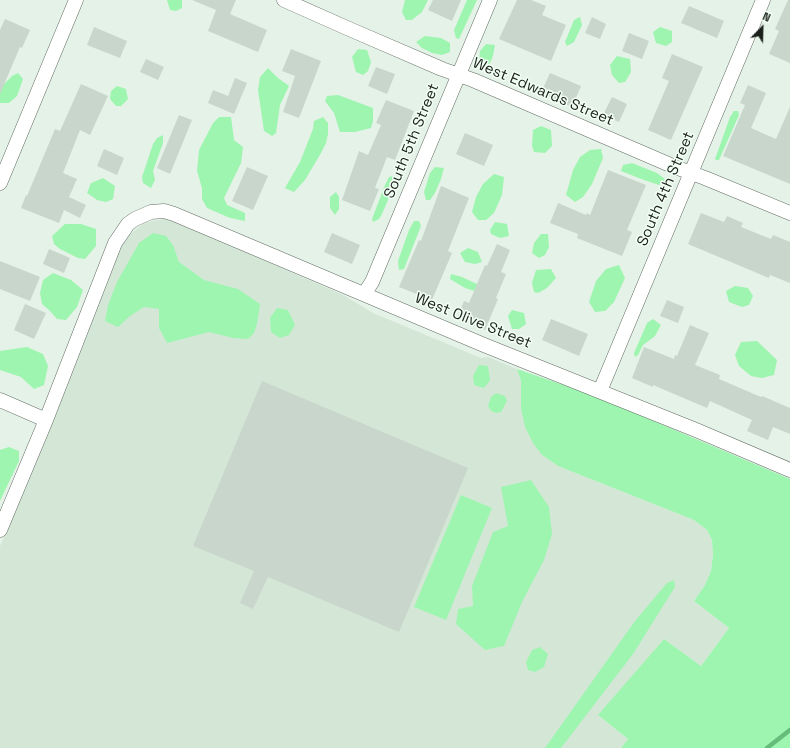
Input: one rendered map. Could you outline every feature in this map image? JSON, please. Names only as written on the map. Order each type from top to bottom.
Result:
[{"type":"street","points":[[0,183],[76,0]]},
{"type":"street","name":"West Edwards Street","points":[[284,0],[458,75],[790,213]]},
{"type":"street","name":"South 5th Street","points":[[364,294],[372,282],[490,0]]},
{"type":"street","name":"South 4th Street","points":[[600,391],[763,0]]},
{"type":"street","name":"West Olive Street","points":[[46,420],[115,243],[128,224],[142,215],[151,212],[164,211],[484,345],[696,430],[790,470]]},
{"type":"street","points":[[0,400],[46,420],[0,530]]},
{"type":"shaded area","points":[[165,219],[176,221],[345,296],[373,313],[481,358],[488,357],[517,369],[521,381],[521,391],[542,455],[558,466],[694,520],[707,530],[712,540],[713,555],[711,571],[705,585],[694,601],[729,628],[701,666],[664,639],[599,716],[628,739],[621,748],[0,748],[0,546],[49,430],[119,248],[128,236],[143,224]]},
{"type":"green space","points":[[167,0],[182,0],[182,8],[176,11],[170,10]]},
{"type":"green space","points":[[405,0],[428,0],[422,12],[412,20],[406,20],[402,12]]},
{"type":"green space","points":[[467,0],[477,0],[459,39],[456,38],[454,30]]},
{"type":"green space","points":[[580,17],[582,25],[574,42],[567,46],[565,42],[574,20]]},
{"type":"green space","points":[[660,27],[672,31],[672,42],[666,46],[656,43],[653,32]]},
{"type":"green space","points":[[425,36],[441,38],[450,43],[450,52],[442,55],[432,53],[422,48],[416,42]]},
{"type":"green space","points":[[486,44],[495,45],[490,63],[486,66],[479,62],[480,51]]},
{"type":"green space","points":[[358,49],[367,50],[371,62],[368,71],[363,75],[356,72],[352,57]]},
{"type":"green space","points":[[617,56],[630,59],[631,72],[625,82],[619,83],[612,75],[610,65]]},
{"type":"green space","points":[[268,68],[289,86],[280,105],[276,133],[272,136],[264,131],[258,90],[260,77]]},
{"type":"green space","points":[[18,73],[23,79],[17,96],[9,103],[0,103],[0,89],[12,76]]},
{"type":"green space","points":[[117,86],[126,89],[128,99],[121,106],[116,106],[110,99],[111,91]]},
{"type":"green space","points":[[338,95],[373,108],[373,121],[371,128],[355,132],[340,132],[334,113],[325,101],[327,96]]},
{"type":"green space","points":[[734,111],[738,111],[739,115],[719,160],[716,160],[715,159],[730,117]]},
{"type":"green space","points":[[219,117],[231,117],[234,140],[243,147],[241,163],[224,198],[227,205],[245,213],[245,221],[230,218],[207,208],[202,199],[202,188],[197,171],[199,150],[213,123]]},
{"type":"green space","points":[[323,117],[328,123],[328,134],[326,143],[321,153],[305,180],[294,192],[285,188],[300,162],[313,129],[314,121]]},
{"type":"green space","points":[[541,126],[551,130],[552,146],[545,153],[534,152],[532,146],[533,130]]},
{"type":"green space","points":[[163,135],[163,143],[153,171],[155,180],[151,188],[143,183],[142,177],[153,144],[157,138]]},
{"type":"green space","points":[[601,149],[603,158],[592,184],[583,197],[575,202],[566,195],[573,170],[580,157],[590,150]]},
{"type":"green space","points":[[632,163],[657,173],[666,180],[659,185],[621,171],[623,165]]},
{"type":"green space","points":[[435,167],[444,168],[435,193],[430,200],[426,200],[424,192],[430,173]]},
{"type":"green space","points":[[494,174],[504,177],[502,195],[494,213],[486,220],[478,220],[472,212],[476,197],[483,184]]},
{"type":"green space","points":[[393,176],[394,186],[382,214],[379,219],[373,222],[372,219],[385,185],[389,177]]},
{"type":"green space","points":[[103,178],[115,186],[113,199],[106,202],[97,200],[87,193],[91,183]]},
{"type":"green space","points":[[336,192],[339,197],[339,209],[335,215],[330,208],[330,197]]},
{"type":"green space","points":[[414,221],[419,221],[421,226],[404,269],[399,270],[398,261],[409,230]]},
{"type":"green space","points":[[495,222],[507,224],[509,236],[500,238],[491,234],[490,230]]},
{"type":"green space","points":[[65,224],[81,224],[96,229],[96,246],[85,259],[78,258],[60,249],[54,244],[52,236]]},
{"type":"green space","points":[[153,233],[166,236],[173,245],[179,262],[204,280],[238,289],[260,304],[254,333],[248,339],[233,338],[209,332],[167,343],[159,328],[159,309],[144,307],[130,316],[118,327],[105,321],[108,305],[117,282],[139,243]]},
{"type":"green space","points":[[541,234],[548,234],[549,247],[545,255],[539,258],[532,253],[534,243]]},
{"type":"green space","points":[[468,248],[478,252],[482,262],[475,264],[465,262],[460,253]]},
{"type":"green space","points":[[619,265],[625,278],[614,302],[605,311],[595,312],[589,302],[596,281],[606,269]]},
{"type":"green space","points":[[551,269],[556,278],[547,288],[538,293],[534,292],[532,283],[536,270]]},
{"type":"green space","points":[[53,273],[71,280],[83,290],[77,307],[66,320],[57,319],[42,304],[40,293],[43,280]]},
{"type":"green space","points":[[451,274],[462,277],[479,285],[478,292],[465,288],[450,279]]},
{"type":"green space","points":[[735,286],[748,288],[753,296],[749,305],[742,307],[729,302],[726,291]]},
{"type":"green space","points":[[277,308],[288,310],[295,325],[289,335],[280,338],[271,332],[270,318]]},
{"type":"green space","points":[[512,310],[524,313],[526,324],[519,329],[512,329],[508,316]]},
{"type":"green space","points":[[653,319],[661,325],[655,336],[643,345],[638,355],[635,357],[634,353],[647,323]]},
{"type":"green space","points":[[757,341],[777,360],[774,375],[762,378],[751,376],[739,366],[735,355],[741,342]]},
{"type":"green space","points":[[27,347],[43,354],[48,366],[44,385],[34,389],[21,377],[0,370],[0,351]]},
{"type":"green space","points":[[479,365],[488,366],[490,380],[484,388],[474,385],[473,376]]},
{"type":"green space","points":[[517,369],[590,394],[790,479],[790,748],[621,748],[628,739],[598,715],[664,639],[701,666],[729,628],[694,601],[705,585],[711,571],[713,555],[712,540],[707,530],[694,520],[558,466],[542,455],[533,443],[525,427],[521,408],[521,381]]},
{"type":"green space","points":[[496,393],[505,396],[507,401],[501,412],[496,413],[491,411],[488,406],[491,397]]},
{"type":"green space","points":[[9,447],[19,451],[19,461],[0,501],[0,450]]},
{"type":"green space","points":[[531,480],[549,507],[552,534],[544,560],[522,602],[504,646],[485,650],[456,624],[458,609],[473,606],[472,586],[493,532],[508,526],[501,487]]},
{"type":"green space","points":[[461,495],[492,508],[446,620],[414,607]]},
{"type":"green space","points":[[674,580],[675,587],[633,654],[561,748],[545,748],[635,621],[667,583]]},
{"type":"green space","points":[[540,647],[548,654],[544,667],[535,672],[528,670],[526,662],[532,650]]},
{"type":"building","points":[[192,0],[236,0],[230,14],[267,30],[258,52],[208,31],[216,10]]},
{"type":"building","points":[[433,0],[461,0],[452,21],[428,10]]},
{"type":"building","points":[[517,0],[531,0],[546,6],[542,15],[566,25],[551,61],[499,39]]},
{"type":"building","points":[[788,0],[790,0],[790,63],[769,54],[779,31],[775,29]]},
{"type":"building","points":[[689,6],[724,21],[717,38],[681,23]]},
{"type":"building","points":[[592,17],[606,24],[600,39],[585,33]]},
{"type":"building","points":[[5,19],[30,30],[22,48],[20,47],[0,94],[0,30]]},
{"type":"building","points":[[94,27],[127,41],[120,58],[87,45]]},
{"type":"building","points":[[629,33],[649,41],[642,59],[622,51]]},
{"type":"building","points":[[291,49],[321,61],[299,118],[283,112],[295,76],[282,71]]},
{"type":"building","points":[[672,54],[703,67],[671,140],[648,130],[669,81],[662,78]]},
{"type":"building","points":[[146,59],[164,67],[158,80],[140,72]]},
{"type":"building","points":[[376,67],[395,74],[387,94],[368,86]]},
{"type":"building","points":[[550,73],[581,86],[572,107],[541,93]]},
{"type":"building","points":[[235,78],[247,83],[234,114],[208,103],[213,90],[228,96]]},
{"type":"building","points":[[81,84],[108,96],[90,135],[80,130],[63,173],[77,179],[69,197],[86,205],[80,218],[64,210],[59,223],[21,208],[55,129],[60,131]]},
{"type":"building","points":[[748,85],[766,93],[751,128],[776,139],[790,107],[790,184],[723,156],[745,105],[740,103]]},
{"type":"building","points":[[612,97],[627,104],[619,122],[603,115]]},
{"type":"building","points":[[386,100],[414,111],[395,160],[387,157],[375,188],[379,189],[370,211],[342,200],[359,151],[368,155],[381,125],[376,123]]},
{"type":"building","points":[[179,115],[192,120],[170,174],[157,168]]},
{"type":"building","points":[[465,133],[493,145],[484,166],[456,154]]},
{"type":"building","points":[[104,149],[124,158],[117,175],[97,166]]},
{"type":"building","points":[[247,167],[268,176],[253,210],[232,201]]},
{"type":"building","points":[[608,170],[646,185],[627,230],[632,232],[622,256],[577,238],[578,234],[550,223],[558,203],[586,215],[587,213],[590,215]]},
{"type":"building","points":[[441,186],[469,198],[448,251],[452,253],[432,300],[399,287],[419,240],[421,241]]},
{"type":"building","points":[[701,213],[724,222],[727,216],[743,223],[741,227],[771,239],[773,235],[790,242],[790,283],[770,275],[769,278],[688,244]]},
{"type":"building","points":[[332,233],[360,245],[352,264],[324,252]]},
{"type":"building","points":[[497,244],[510,250],[501,272],[506,274],[496,298],[498,299],[485,330],[473,325],[474,322],[458,316],[464,301],[469,303],[485,265],[487,266]]},
{"type":"building","points":[[49,249],[70,258],[64,273],[43,264]]},
{"type":"building","points":[[0,261],[40,277],[30,301],[0,289]]},
{"type":"building","points":[[667,300],[684,307],[678,323],[660,316]]},
{"type":"building","points":[[25,304],[46,313],[34,339],[14,330]]},
{"type":"building","points":[[551,319],[588,334],[579,356],[542,340]]},
{"type":"building","points":[[690,325],[709,333],[695,365],[720,375],[719,379],[790,408],[790,434],[773,427],[768,440],[747,431],[752,420],[710,401],[707,408],[653,385],[653,387],[632,378],[644,347],[674,359],[675,355],[677,356]]},
{"type":"building","points":[[262,381],[468,468],[399,632],[268,577],[253,609],[240,603],[254,571],[193,546]]},
{"type":"waterway","points":[[767,748],[790,730]]}]
